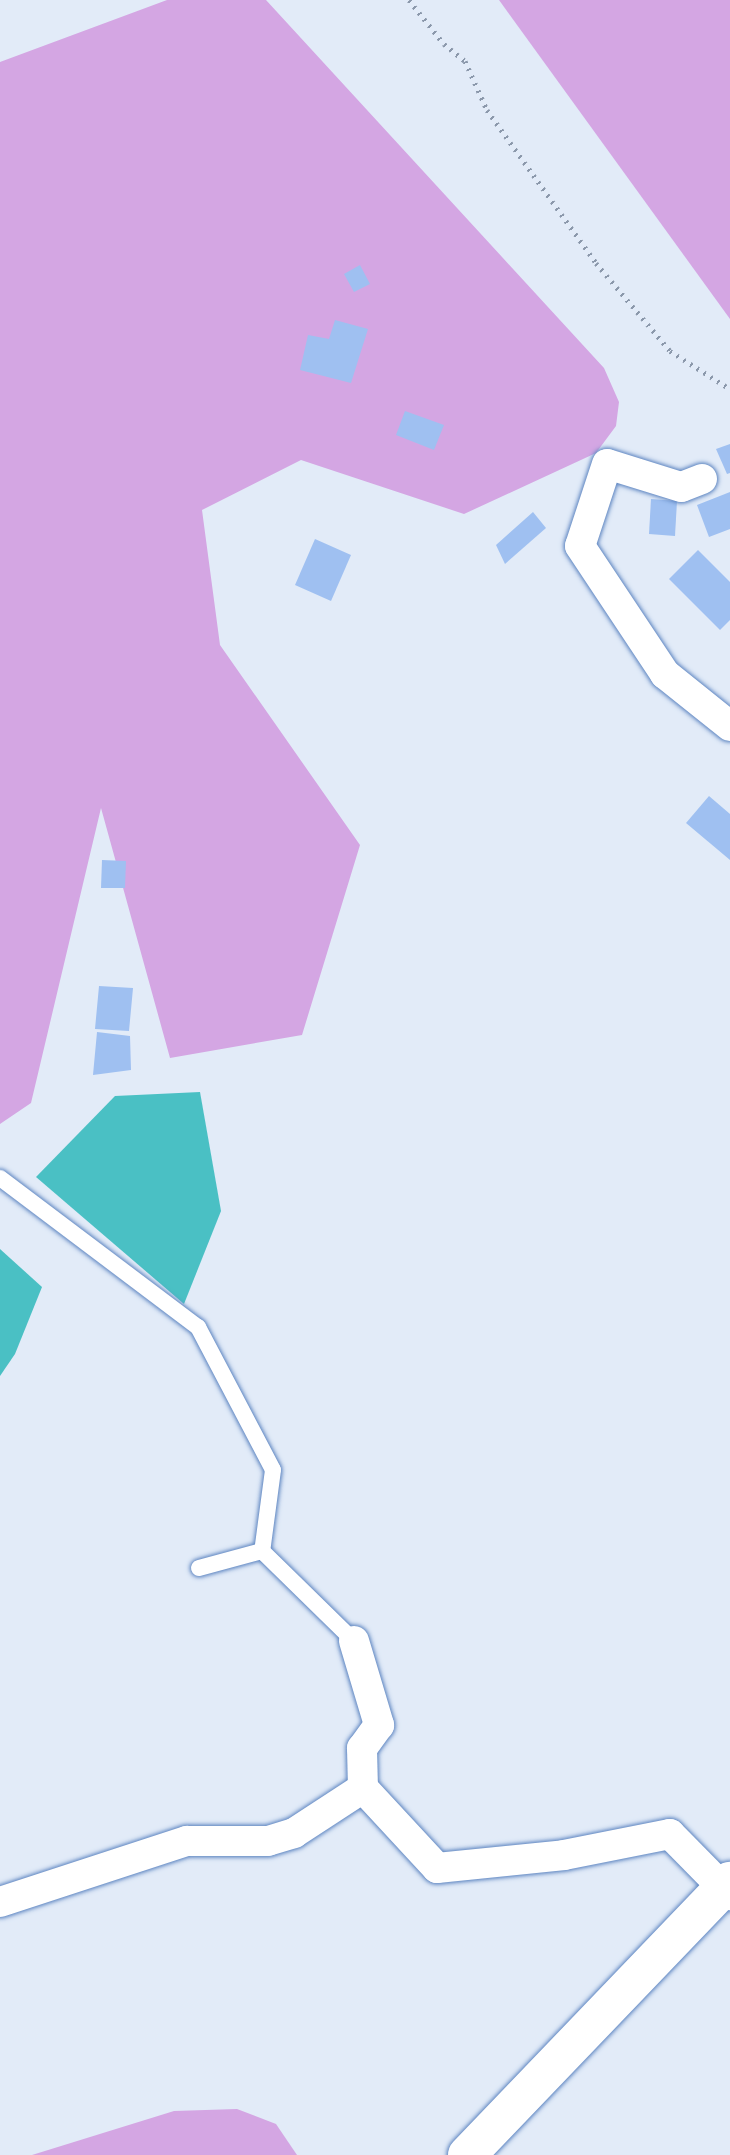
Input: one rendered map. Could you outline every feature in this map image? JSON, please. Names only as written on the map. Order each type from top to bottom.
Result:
[{"type":"street","points":[[702,479],[681,487],[607,464],[580,546],[665,674],[730,726]]},
{"type":"street","points":[[354,1641],[379,1725],[362,1748],[363,1788],[437,1868],[564,1855],[670,1834],[728,1887],[467,2155]]},
{"type":"street","points":[[0,1902],[187,1841],[268,1841],[294,1833],[363,1788]]},
{"type":"lane","points":[[0,1178],[198,1327],[273,1470],[262,1552]]},
{"type":"lane","points":[[199,1568],[262,1552]]},
{"type":"lane","points":[[262,1552],[354,1641]]},
{"type":"path","points":[[409,0],[444,44],[465,61],[487,110],[596,263],[670,351],[730,389]]},
{"type":"shaded area","points":[[167,0],[266,0],[604,368],[619,402],[616,426],[596,453],[464,514],[301,460],[202,510],[220,645],[360,845],[302,1035],[170,1058],[101,808],[31,1103],[0,1124],[0,62]]},
{"type":"shaded area","points":[[499,0],[730,0],[730,319]]},
{"type":"shaded area","points":[[237,2109],[276,2124],[297,2155],[32,2155],[174,2111]]},
{"type":"water","points":[[200,1092],[221,1211],[184,1304],[36,1177],[115,1096]]},
{"type":"water","points":[[0,1249],[42,1287],[15,1354],[0,1376]]},
{"type":"building","points":[[360,265],[370,284],[354,292],[344,274]]},
{"type":"building","points":[[335,320],[368,329],[351,383],[300,370],[308,335],[329,339]]},
{"type":"building","points":[[405,411],[444,425],[434,450],[396,435]]},
{"type":"building","points":[[730,444],[730,473],[727,474],[716,449]]},
{"type":"building","points":[[730,492],[730,529],[709,537],[697,505]]},
{"type":"building","points":[[651,499],[677,501],[675,536],[649,534]]},
{"type":"building","points":[[533,512],[546,528],[505,564],[496,545]]},
{"type":"building","points":[[315,539],[351,555],[331,601],[295,585]]},
{"type":"building","points":[[698,550],[730,582],[730,620],[720,630],[669,579]]},
{"type":"building","points":[[709,796],[730,814],[730,860],[686,823]]},
{"type":"building","points":[[102,860],[126,861],[125,888],[101,888]]},
{"type":"building","points":[[99,986],[133,988],[129,1031],[95,1029]]},
{"type":"building","points":[[97,1032],[130,1036],[131,1070],[93,1075]]}]
